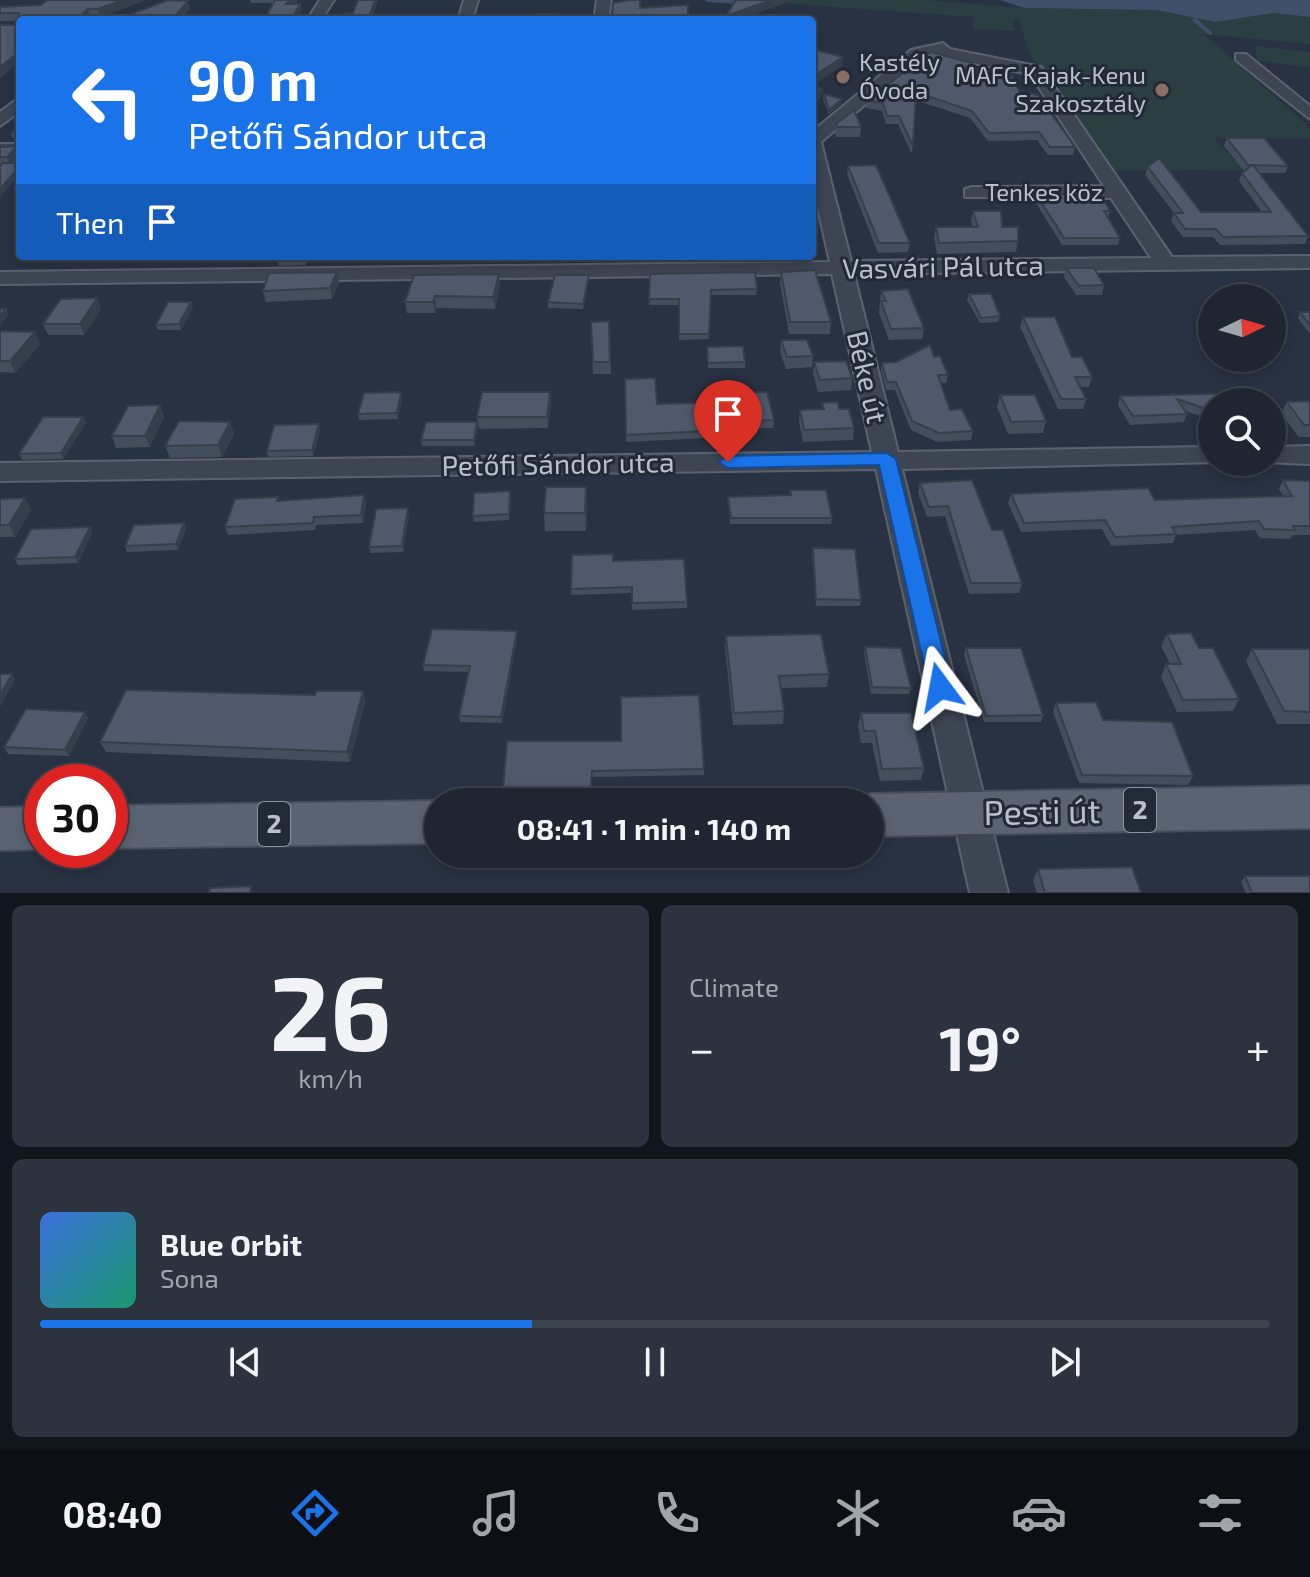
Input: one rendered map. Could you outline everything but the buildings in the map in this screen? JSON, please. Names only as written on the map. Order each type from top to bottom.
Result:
[{"type":"main road","name":"Pesti út","points":[[884,815],[1310,807]]},
{"type":"main road","name":"2","points":[[128,827],[424,822]]},
{"type":"main road","points":[[0,829],[24,828]]},
{"type":"street","points":[[926,49],[1001,54],[1016,51]]},
{"type":"street","points":[[926,49],[1035,70],[1165,263]]},
{"type":"street","name":"Béke út","points":[[816,139],[916,53],[926,49]]},
{"type":"street","points":[[1241,57],[1310,114]]},
{"type":"street","points":[[0,121],[16,104]]},
{"type":"street","name":"Béke út","points":[[816,159],[989,893]]},
{"type":"street","name":"Tenkes köz","points":[[972,193],[1115,192]]},
{"type":"street","name":"Vasvári Pál utca","points":[[0,278],[1310,262]]},
{"type":"street","points":[[1286,456],[1310,455]]},
{"type":"street","name":"Petőfi Sándor utca","points":[[0,472],[1198,456]]},
{"type":"green space","name":"MAFC Kajak-Kenu Szakosztály","points":[[739,0],[924,0],[1025,8],[1157,10],[1215,22],[1273,13],[1310,17],[1310,44],[1193,33],[1206,36],[1310,128],[1310,138],[1213,138],[1245,170],[1114,171],[1029,53],[1019,20],[1013,20],[1015,31],[972,29],[975,17]]},
{"type":"green space","points":[[1255,46],[1310,52],[1310,67],[1258,61]]},
{"type":"water","points":[[1000,0],[1310,0],[1310,17],[1273,13],[1215,22],[1157,10],[1024,8]]},
{"type":"waterway","points":[[707,0],[741,2]]},
{"type":"waterway","points":[[1195,20],[1210,33]]},
{"type":"place","name":"Kastély Óvoda","points":[[843,77]]},
{"type":"place","name":"MAFC Kajak-Kenu Szakosztály","points":[[1162,90]]},
{"type":"route","points":[[728,462],[887,459],[940,687]]}]
